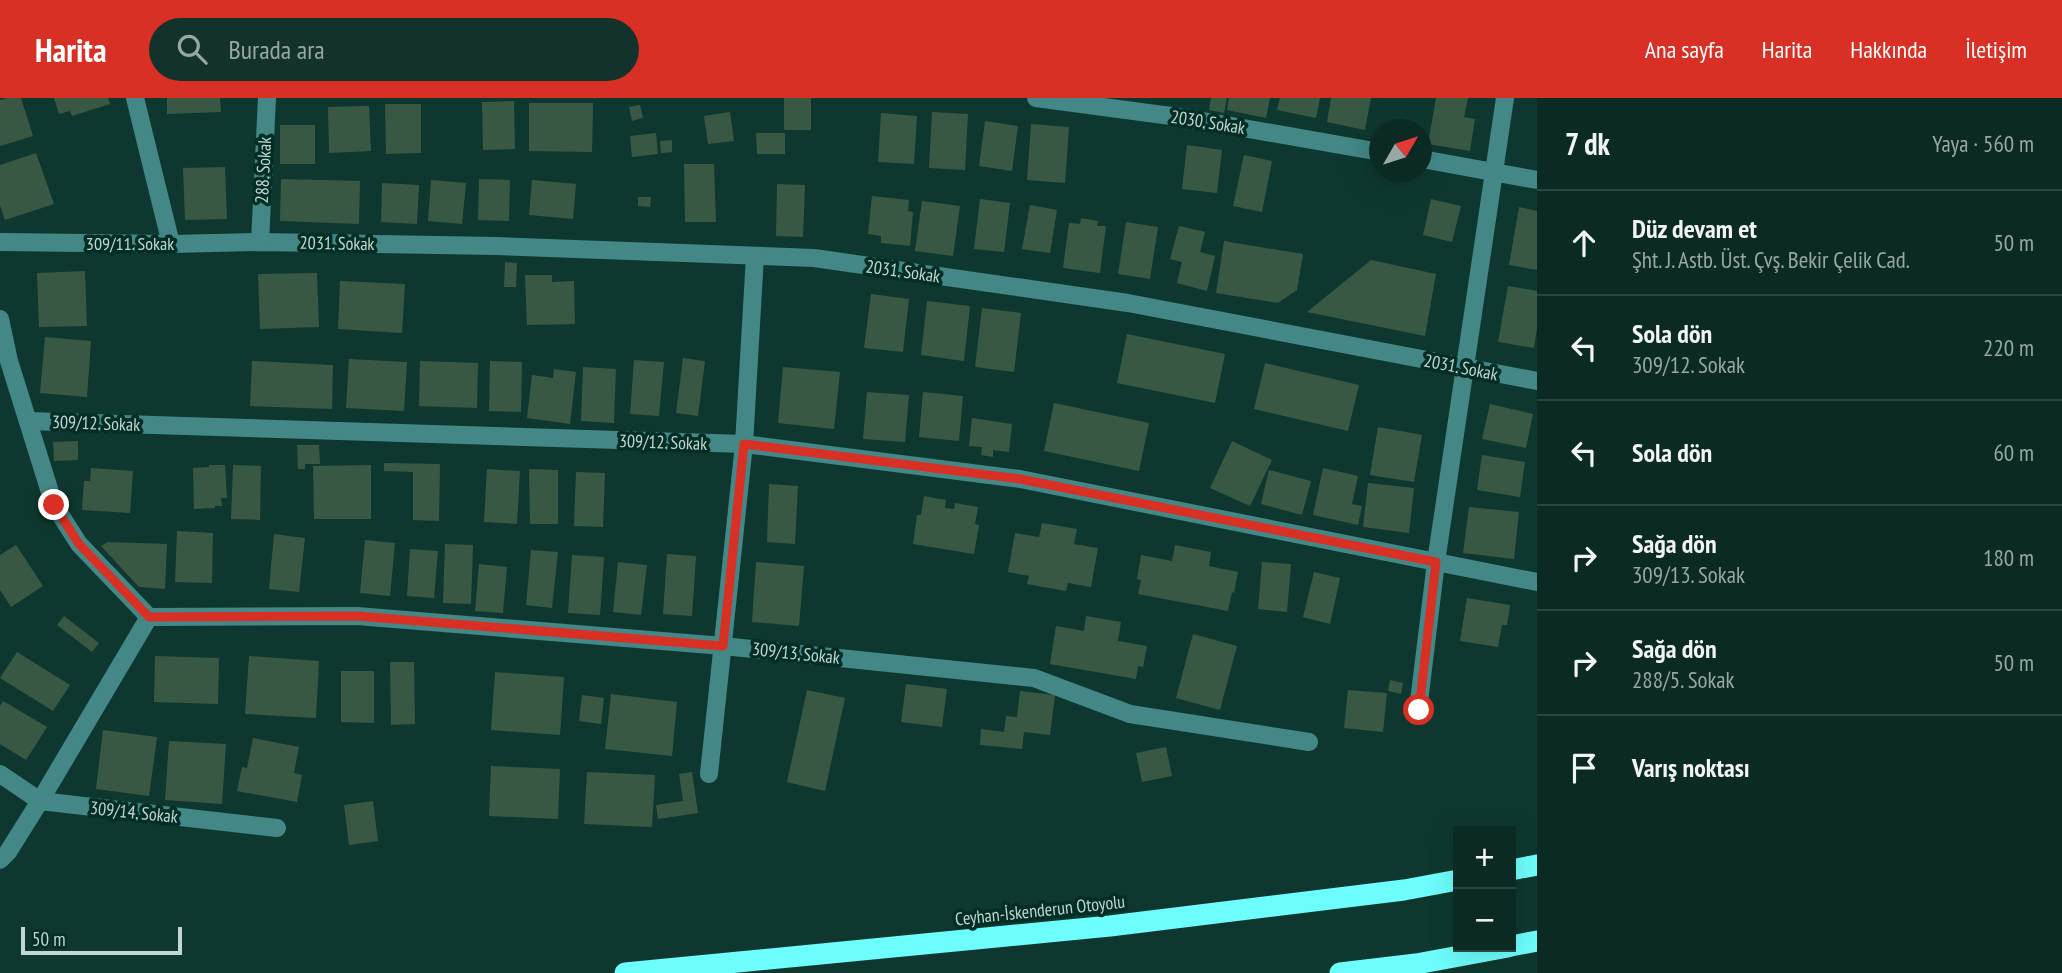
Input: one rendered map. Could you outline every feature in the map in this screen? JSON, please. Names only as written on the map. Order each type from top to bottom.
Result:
[{"type":"highway","points":[[1516,869],[1537,865]]},
{"type":"highway","name":"Ceyhan-İskenderun Otoyolu","points":[[625,973],[1110,926],[1404,890],[1453,881]]},
{"type":"highway","points":[[1516,945],[1537,942]]},
{"type":"highway","points":[[1340,973],[1416,964],[1478,952]]},
{"type":"street","points":[[135,98],[171,244]]},
{"type":"street","name":"288. Sokak","points":[[260,242],[267,98]]},
{"type":"street","name":"2030. Sokak","points":[[1036,98],[1186,118],[1369,150]]},
{"type":"street","points":[[1419,710],[1436,562],[1505,98]]},
{"type":"street","points":[[1432,161],[1537,180]]},
{"type":"street","name":"309/11. Sokak","points":[[0,242],[260,242]]},
{"type":"street","name":"2031. Sokak","points":[[260,242],[496,246],[814,258],[1128,303],[1537,382]]},
{"type":"street","points":[[709,774],[744,444],[755,256]]},
{"type":"street","points":[[0,319],[9,360],[54,505],[79,544],[149,617],[40,801],[8,852],[0,860]]},
{"type":"street","name":"309/12. Sokak","points":[[28,421],[744,444],[1020,479],[1537,582]]},
{"type":"street","name":"309/13. Sokak","points":[[149,617],[357,616],[723,646],[1034,678],[1130,715],[1309,742]]},
{"type":"street","name":"309/14. Sokak","points":[[0,774],[40,801],[277,828]]},
{"type":"building","points":[[21,98],[33,136],[0,146],[0,100]]},
{"type":"building","points":[[54,98],[108,98],[110,104],[72,116],[70,111],[59,114]]},
{"type":"building","points":[[167,98],[220,98],[221,112],[167,114]]},
{"type":"building","points":[[784,98],[811,98],[811,130],[784,130]]},
{"type":"building","points":[[1211,98],[1227,98],[1224,113],[1209,110]]},
{"type":"building","points":[[1229,98],[1270,98],[1266,118],[1227,110]]},
{"type":"building","points":[[1280,98],[1320,98],[1316,118],[1277,110]]},
{"type":"building","points":[[1331,98],[1371,98],[1365,130],[1327,122]]},
{"type":"building","points":[[1436,98],[1468,98],[1464,117],[1475,119],[1470,151],[1432,145]]},
{"type":"building","points":[[514,101],[515,149],[483,150],[482,102]]},
{"type":"building","points":[[529,103],[593,103],[592,152],[529,151]]},
{"type":"building","points":[[385,104],[421,104],[421,153],[386,154]]},
{"type":"building","points":[[640,105],[643,118],[632,121],[629,107]]},
{"type":"building","points":[[369,106],[371,151],[329,153],[328,107]]},
{"type":"building","points":[[730,112],[734,141],[708,144],[704,116]]},
{"type":"building","points":[[932,112],[968,114],[965,170],[929,168]]},
{"type":"building","points":[[881,113],[917,116],[914,164],[878,162]]},
{"type":"building","points":[[985,121],[1018,126],[1012,171],[979,166]]},
{"type":"building","points":[[1031,124],[1069,127],[1065,183],[1027,180]]},
{"type":"building","points":[[280,125],[315,125],[315,164],[280,164]]},
{"type":"building","points":[[656,133],[658,154],[632,157],[630,136]]},
{"type":"building","points":[[756,133],[785,133],[785,154],[757,154]]},
{"type":"building","points":[[672,140],[672,152],[661,153],[660,141]]},
{"type":"building","points":[[1187,145],[1222,150],[1217,193],[1182,189]]},
{"type":"building","points":[[36,153],[54,204],[5,220],[0,205],[0,165]]},
{"type":"building","points":[[1244,155],[1272,161],[1262,212],[1233,206]]},
{"type":"building","points":[[684,164],[714,164],[716,222],[685,222]]},
{"type":"building","points":[[225,167],[227,219],[185,220],[183,168]]},
{"type":"building","points":[[281,179],[360,181],[359,224],[280,221]]},
{"type":"building","points":[[479,179],[510,180],[509,221],[478,220]]},
{"type":"building","points":[[431,180],[466,183],[462,224],[428,221]]},
{"type":"building","points":[[532,180],[576,184],[573,219],[529,215]]},
{"type":"building","points":[[382,183],[419,185],[417,224],[381,222]]},
{"type":"building","points":[[777,184],[805,185],[803,237],[776,236]]},
{"type":"building","points":[[872,196],[909,200],[908,211],[913,212],[910,246],[881,243],[881,236],[868,234]]},
{"type":"building","points":[[638,197],[651,197],[650,207],[638,206]]},
{"type":"building","points":[[980,199],[1010,203],[1004,252],[974,249]]},
{"type":"building","points":[[1431,199],[1461,206],[1452,242],[1423,235]]},
{"type":"building","points":[[922,201],[960,206],[953,256],[915,251]]},
{"type":"building","points":[[1030,205],[1057,210],[1050,253],[1022,249]]},
{"type":"building","points":[[1519,207],[1537,211],[1537,270],[1509,265]]},
{"type":"building","points":[[1081,218],[1098,221],[1097,226],[1106,226],[1100,273],[1063,268],[1069,223],[1080,224]]},
{"type":"building","points":[[1126,222],[1158,227],[1150,279],[1118,274]]},
{"type":"building","points":[[1179,226],[1205,232],[1200,252],[1215,256],[1207,291],[1177,283],[1182,262],[1170,259]]},
{"type":"building","points":[[1224,241],[1303,254],[1297,290],[1278,303],[1216,293]]},
{"type":"building","points":[[1371,260],[1436,274],[1425,336],[1307,312]]},
{"type":"building","points":[[505,262],[517,263],[516,287],[504,287]]},
{"type":"building","points":[[85,271],[87,326],[39,327],[37,273]]},
{"type":"building","points":[[317,273],[319,327],[260,329],[258,274]]},
{"type":"building","points":[[525,275],[552,275],[552,282],[574,281],[575,324],[527,325]]},
{"type":"building","points":[[340,281],[405,284],[402,333],[338,329]]},
{"type":"building","points":[[1508,286],[1537,291],[1534,348],[1498,342]]},
{"type":"building","points":[[871,294],[909,299],[903,352],[864,348]]},
{"type":"building","points":[[927,301],[970,306],[964,361],[921,355]]},
{"type":"building","points":[[982,308],[1021,313],[1014,372],[975,367]]},
{"type":"building","points":[[1127,334],[1225,354],[1215,403],[1117,383]]},
{"type":"building","points":[[45,337],[91,341],[87,397],[40,393]]},
{"type":"building","points":[[683,358],[705,361],[698,416],[676,413]]},
{"type":"building","points":[[349,359],[407,362],[404,411],[346,408]]},
{"type":"building","points":[[634,360],[664,362],[659,416],[630,414]]},
{"type":"building","points":[[252,361],[333,365],[332,409],[250,406]]},
{"type":"building","points":[[420,361],[478,363],[477,408],[419,406]]},
{"type":"building","points":[[490,361],[522,362],[521,412],[489,411]]},
{"type":"building","points":[[1265,363],[1359,385],[1348,431],[1254,409]]},
{"type":"building","points":[[583,367],[616,369],[614,423],[581,421]]},
{"type":"building","points":[[783,367],[840,372],[834,429],[778,423]]},
{"type":"building","points":[[554,369],[576,372],[570,424],[527,418],[532,375],[553,378]]},
{"type":"building","points":[[867,392],[909,395],[905,442],[863,439]]},
{"type":"building","points":[[923,392],[963,396],[959,441],[919,437]]},
{"type":"building","points":[[1054,403],[1149,423],[1139,471],[1044,451]]},
{"type":"building","points":[[1490,404],[1533,414],[1526,448],[1482,439]]},
{"type":"building","points":[[972,418],[1012,424],[1009,452],[993,450],[993,457],[981,455],[982,447],[969,446]]},
{"type":"building","points":[[1378,427],[1422,435],[1414,482],[1370,475]]},
{"type":"building","points":[[78,441],[78,460],[54,461],[53,442]]},
{"type":"building","points":[[1232,441],[1272,460],[1250,506],[1210,488]]},
{"type":"building","points":[[297,445],[319,445],[320,464],[305,464],[305,469],[298,469]]},
{"type":"building","points":[[1482,455],[1525,462],[1520,497],[1477,490]]},
{"type":"building","points":[[384,463],[440,464],[439,521],[413,520],[413,472],[384,471]]},
{"type":"building","points":[[225,465],[227,498],[221,498],[222,506],[194,509],[193,468]]},
{"type":"building","points":[[233,465],[261,466],[260,520],[231,519]]},
{"type":"building","points":[[371,465],[371,519],[314,519],[313,466]]},
{"type":"building","points":[[91,468],[133,471],[130,513],[82,510],[84,481],[90,481]]},
{"type":"building","points":[[1323,468],[1358,476],[1352,504],[1362,506],[1358,525],[1313,515]]},
{"type":"building","points":[[487,469],[520,471],[517,524],[484,522]]},
{"type":"building","points":[[529,469],[558,470],[558,524],[530,524]]},
{"type":"building","points":[[1269,470],[1311,481],[1302,515],[1261,504]]},
{"type":"building","points":[[576,472],[605,473],[603,527],[574,526]]},
{"type":"building","points":[[1368,483],[1414,488],[1409,533],[1363,527]]},
{"type":"building","points":[[769,484],[798,486],[795,544],[767,542]]},
{"type":"building","points":[[924,496],[946,500],[945,508],[954,509],[955,503],[978,507],[975,524],[979,525],[974,554],[913,544],[917,515],[921,515]]},
{"type":"building","points":[[1469,507],[1519,512],[1514,559],[1463,553]]},
{"type":"building","points":[[1042,523],[1077,529],[1074,544],[1098,548],[1091,587],[1068,583],[1066,591],[1027,584],[1029,576],[1008,572],[1015,533],[1039,537]]},
{"type":"building","points":[[177,531],[213,533],[212,583],[175,582]]},
{"type":"building","points":[[274,534],[305,538],[299,592],[269,589]]},
{"type":"building","points":[[365,540],[395,543],[390,596],[360,593]]},
{"type":"building","points":[[108,542],[167,544],[165,589],[139,587],[101,546]]},
{"type":"building","points":[[445,544],[473,545],[471,604],[443,603]]},
{"type":"building","points":[[16,545],[43,586],[11,607],[0,590],[0,555]]},
{"type":"building","points":[[1175,545],[1211,552],[1209,566],[1238,572],[1228,611],[1138,594],[1141,580],[1137,579],[1141,555],[1172,561]]},
{"type":"building","points":[[410,549],[438,551],[434,598],[407,596]]},
{"type":"building","points":[[531,550],[558,552],[552,608],[526,605]]},
{"type":"building","points":[[667,554],[696,556],[692,616],[663,614]]},
{"type":"building","points":[[572,555],[604,557],[600,615],[568,613]]},
{"type":"building","points":[[618,562],[647,565],[641,615],[613,612]]},
{"type":"building","points":[[756,562],[804,566],[799,626],[752,622]]},
{"type":"building","points":[[1262,562],[1291,564],[1287,612],[1258,609]]},
{"type":"building","points":[[479,564],[507,567],[503,613],[475,611]]},
{"type":"building","points":[[1314,572],[1340,578],[1330,624],[1303,617]]},
{"type":"building","points":[[1467,598],[1510,605],[1507,625],[1502,625],[1498,647],[1460,641]]},
{"type":"building","points":[[64,616],[99,643],[92,652],[57,625]]},
{"type":"building","points":[[1086,616],[1121,622],[1118,641],[1147,646],[1143,667],[1138,666],[1136,679],[1050,664],[1056,626],[1084,631]]},
{"type":"building","points":[[1193,634],[1237,646],[1220,710],[1176,698]]},
{"type":"building","points":[[17,652],[70,685],[53,711],[0,678]]},
{"type":"building","points":[[155,656],[219,658],[218,704],[154,702]]},
{"type":"building","points":[[249,656],[319,661],[316,718],[245,714]]},
{"type":"building","points":[[390,662],[414,662],[415,724],[391,725]]},
{"type":"building","points":[[341,671],[374,671],[374,723],[341,722]]},
{"type":"building","points":[[495,672],[564,677],[560,735],[491,730]]},
{"type":"building","points":[[1390,680],[1403,683],[1401,694],[1388,691]]},
{"type":"building","points":[[906,684],[947,689],[942,727],[901,722]]},
{"type":"building","points":[[807,690],[845,698],[825,791],[787,782]]},
{"type":"building","points":[[1348,690],[1387,693],[1383,732],[1344,728]]},
{"type":"building","points":[[1020,691],[1055,695],[1050,735],[1024,732],[1022,749],[980,745],[981,729],[1004,732],[1006,716],[1017,717]]},
{"type":"building","points":[[611,694],[677,702],[672,756],[605,749]]},
{"type":"building","points":[[582,695],[604,698],[601,724],[579,721]]},
{"type":"building","points":[[3,701],[47,727],[26,760],[0,744],[0,706]]},
{"type":"building","points":[[103,730],[157,737],[149,796],[96,789]]},
{"type":"building","points":[[253,738],[299,747],[294,773],[302,775],[297,802],[237,791],[242,767],[247,768]]},
{"type":"building","points":[[169,741],[226,744],[222,804],[165,800]]},
{"type":"building","points":[[1166,747],[1172,776],[1142,782],[1136,753]]},
{"type":"building","points":[[491,766],[560,769],[558,819],[489,816]]},
{"type":"building","points":[[587,772],[655,775],[652,827],[584,824]]},
{"type":"building","points":[[692,772],[698,813],[658,819],[656,805],[683,801],[679,774]]},
{"type":"building","points":[[373,801],[378,841],[349,845],[344,805]]},
{"type":"route","points":[[54,505],[79,544],[149,617],[357,616],[723,646],[744,444],[1020,479],[1436,562],[1419,710]]}]
